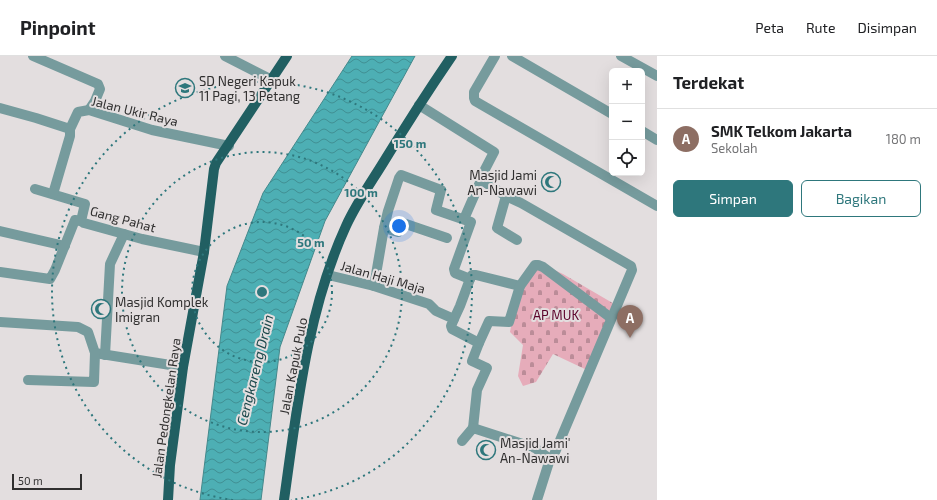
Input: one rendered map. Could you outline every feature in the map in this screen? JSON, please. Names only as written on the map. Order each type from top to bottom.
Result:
[{"type":"main road","name":"Jalan Pedongkelan Raya","points":[[168,500],[170,465],[183,367],[204,252],[212,175],[216,163],[229,146],[287,56]]},
{"type":"main road","name":"Jalan Kapuk Pulo","points":[[284,500],[307,346],[328,275],[346,225],[419,105],[452,56]]},
{"type":"street","points":[[33,56],[98,84],[100,89],[89,110]]},
{"type":"street","points":[[225,56],[272,80]]},
{"type":"street","points":[[495,56],[474,92],[474,98],[478,104],[657,206]]},
{"type":"street","points":[[512,56],[609,112]]},
{"type":"street","points":[[621,56],[657,76]]},
{"type":"street","points":[[419,105],[494,152],[480,179],[481,180],[464,219]]},
{"type":"street","points":[[0,108],[70,129],[70,136],[53,194]]},
{"type":"street","name":"Jalan Ukir Raya","points":[[70,129],[78,112],[89,110],[152,130],[229,146]]},
{"type":"street","points":[[645,133],[657,140]]},
{"type":"street","points":[[374,286],[384,228],[390,204],[401,175],[441,190],[436,210],[471,222],[454,270],[455,273],[470,279]]},
{"type":"street","points":[[481,180],[506,196],[521,203],[631,266],[632,270],[553,457],[550,459],[537,500]]},
{"type":"street","name":"Gang Pahat","points":[[35,189],[85,204],[81,221],[124,234],[204,252]]},
{"type":"street","points":[[506,196],[497,228],[517,240]]},
{"type":"street","points":[[0,272],[50,279],[56,270],[75,220],[81,221]]},
{"type":"street","points":[[384,228],[398,232],[403,223],[447,238]]},
{"type":"street","points":[[0,231],[65,246]]},
{"type":"street","points":[[28,380],[94,382],[100,354],[110,264],[124,234]]},
{"type":"street","points":[[462,441],[472,428],[476,390],[487,368],[472,361],[489,320],[509,322],[520,286],[535,265],[543,267],[611,318]]},
{"type":"street","name":"Jalan Haji Maja","points":[[328,275],[374,286],[429,304],[436,311],[454,319]]},
{"type":"street","points":[[480,342],[452,329],[451,326],[472,275],[520,286]]},
{"type":"street","points":[[0,322],[78,327],[88,332],[100,354]]},
{"type":"street","points":[[100,354],[183,367]]},
{"type":"street","points":[[472,428],[535,448],[550,459]]},
{"type":"green space","name":"AP MUK","points":[[537,262],[563,274],[616,305],[589,371],[553,354],[536,382],[523,386],[518,376],[523,345],[510,332],[520,296]]},
{"type":"water","name":"Cengkareng Drain","points":[[352,56],[415,56],[325,221],[280,347],[261,500],[200,500],[227,286],[263,193]]},
{"type":"place","name":"SD Negeri Kapuk 11 Pagi, 13 Petang","points":[[185,88]]},
{"type":"place","name":"Masjid Jami An-Nawawi","points":[[551,182]]},
{"type":"place","name":"Masjid Komplek Imigran","points":[[101,309]]},
{"type":"place","name":"SMK Telkom Jakarta","points":[[630,338]]},
{"type":"place","name":"Masjid Jami' An-Nawawi","points":[[486,450]]}]
